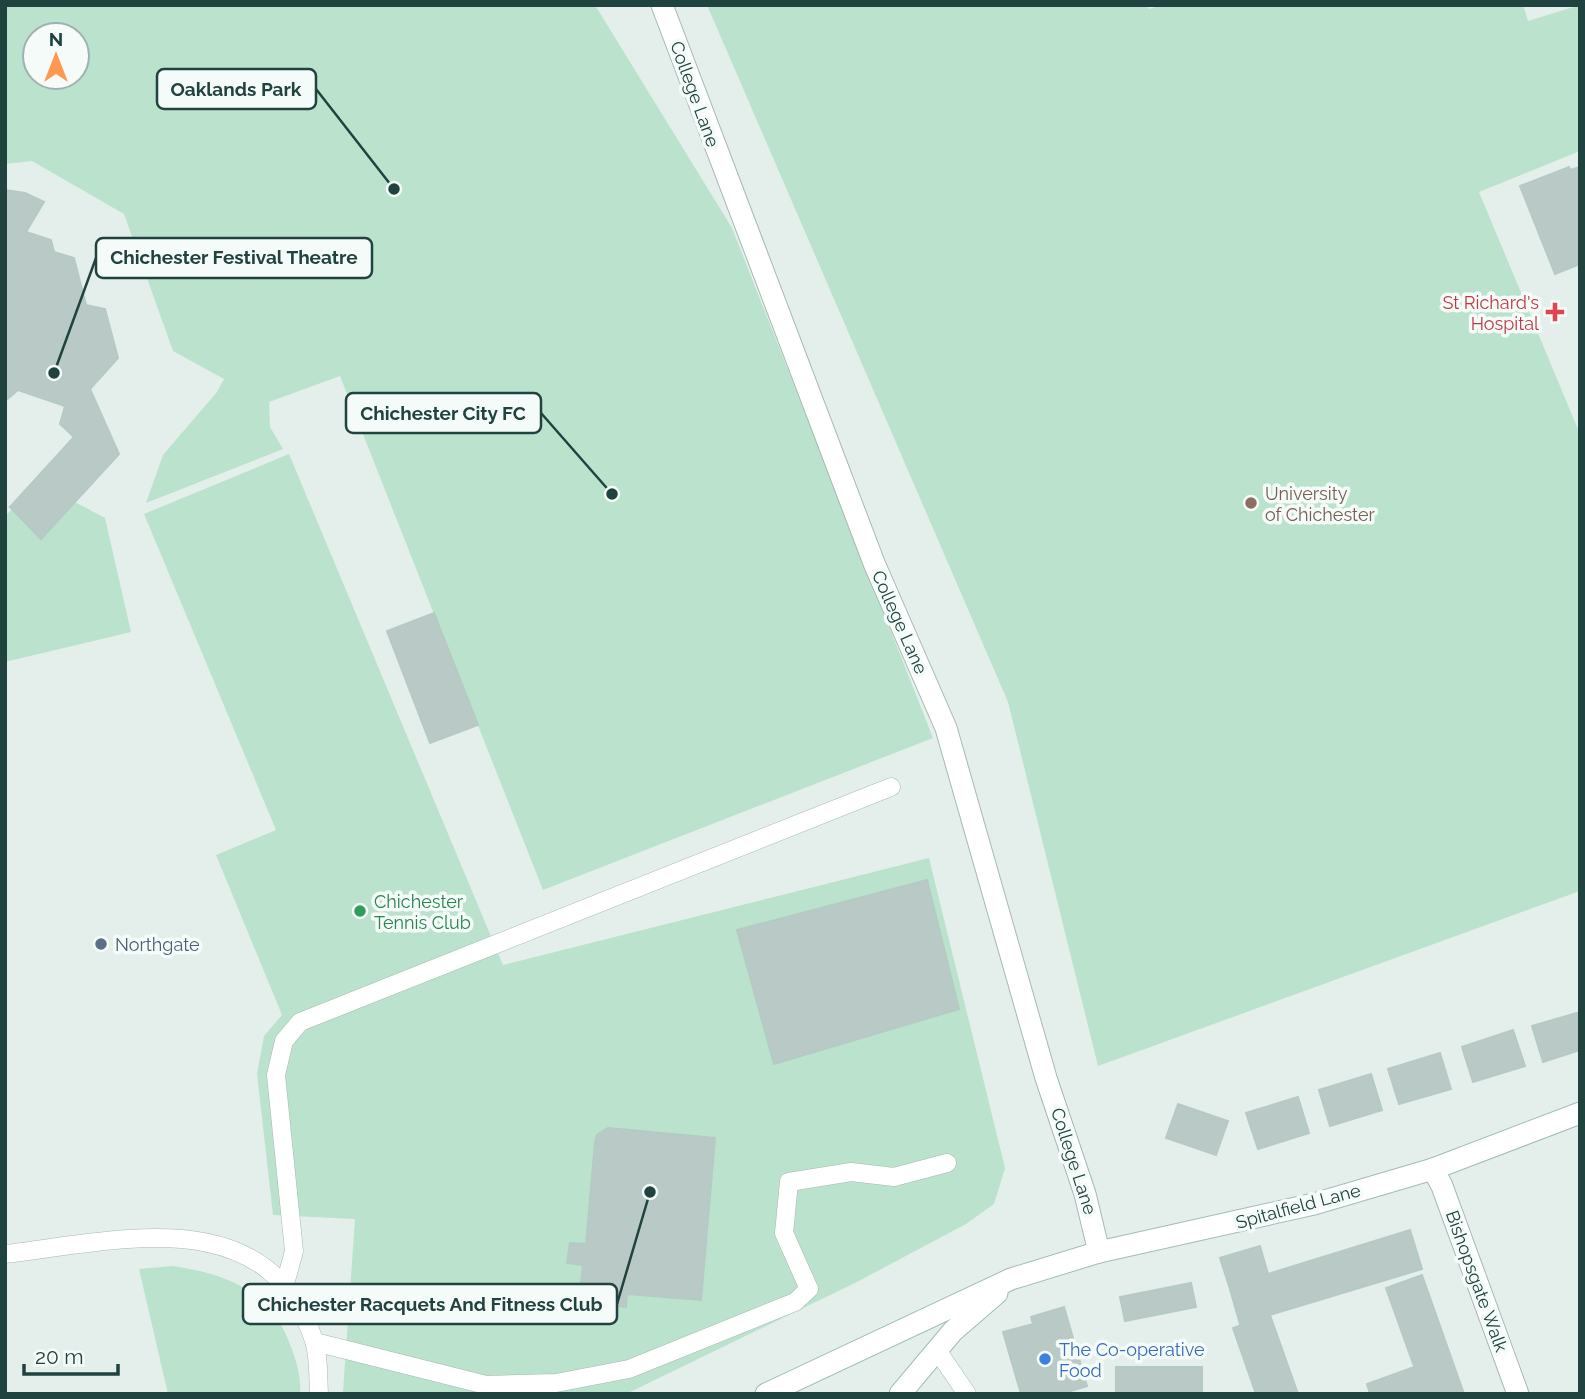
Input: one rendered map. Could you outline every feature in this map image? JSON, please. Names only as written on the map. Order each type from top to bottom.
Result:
[{"type":"street","name":"College Lane","points":[[662,5],[874,563],[946,729],[1046,1078],[1085,1194],[1099,1252]]},
{"type":"street","name":"Spitalfield Lane","points":[[766,1394],[1011,1279],[1099,1252],[1314,1203],[1433,1168],[1580,1113]]},
{"type":"street","name":"Bishopsgate Walk","points":[[1433,1168],[1442,1185],[1518,1394]]},
{"type":"street","name":"Spitalfield Lane","points":[[900,1394],[937,1350],[1011,1279]]},
{"type":"lane","points":[[285,1284],[293,1251],[276,1075],[284,1041],[300,1022],[891,787]]},
{"type":"lane","points":[[315,1342],[486,1385],[556,1383],[629,1369],[796,1302],[808,1289],[784,1233],[789,1182],[852,1172],[894,1177],[947,1163]]},
{"type":"lane","points":[[5,1254],[132,1238],[170,1237],[214,1244],[250,1255],[285,1284],[315,1342],[319,1394]]},
{"type":"lane","points":[[937,1350],[967,1394]]},
{"type":"green space","points":[[5,5],[595,5],[732,228],[933,738],[543,890],[340,376],[269,402],[270,427],[283,449],[146,503],[163,455],[217,392],[224,379],[173,351],[124,214],[32,161],[5,164]]},
{"type":"green space","name":"University of Chichester","points":[[707,5],[1147,5],[1149,9],[1162,5],[1523,5],[1528,21],[1580,5],[1580,151],[1479,192],[1580,434],[1580,891],[1098,1066],[1008,702]]},
{"type":"green space","name":"Chichester Tennis Club","points":[[289,454],[503,965],[929,858],[1005,1168],[994,1204],[966,1224],[855,1283],[626,1394],[343,1392],[355,1219],[273,1215],[257,1074],[264,1036],[282,1015],[216,855],[276,830],[144,514]]},
{"type":"green space","points":[[39,483],[105,518],[131,632],[5,662],[5,516]]},
{"type":"green space","points":[[173,1266],[229,1280],[260,1299],[283,1328],[291,1347],[298,1370],[300,1394],[168,1394],[139,1269]]},
{"type":"building","points":[[1569,167],[1570,170],[1580,167],[1580,264],[1555,274],[1520,186]]},
{"type":"building","points":[[5,190],[25,193],[44,202],[26,232],[51,240],[54,252],[74,258],[86,305],[105,309],[118,358],[90,389],[119,454],[41,539],[10,507],[74,437],[60,424],[65,406],[18,390],[5,401]]},
{"type":"building","points":[[434,613],[478,725],[430,743],[387,631]]},
{"type":"building","points":[[927,880],[959,1009],[774,1064],[737,930]]},
{"type":"building","points":[[1580,1012],[1580,1050],[1543,1062],[1532,1026]]},
{"type":"building","points":[[1513,1030],[1525,1066],[1473,1082],[1462,1047]]},
{"type":"building","points":[[1440,1053],[1451,1089],[1399,1104],[1388,1069]]},
{"type":"building","points":[[1371,1074],[1382,1110],[1330,1126],[1319,1090]]},
{"type":"building","points":[[1298,1097],[1309,1133],[1258,1149],[1246,1113]]},
{"type":"building","points":[[1178,1104],[1228,1121],[1216,1155],[1166,1138]]},
{"type":"building","points":[[608,1128],[715,1138],[701,1300],[627,1294],[626,1307],[579,1303],[583,1265],[567,1263],[570,1243],[586,1244],[595,1142],[597,1135]]},
{"type":"building","points":[[1410,1230],[1422,1269],[1240,1324],[1229,1286]]},
{"type":"building","points":[[1260,1246],[1268,1274],[1229,1286],[1220,1258]]},
{"type":"building","points":[[1422,1275],[1464,1394],[1424,1394],[1386,1288]]},
{"type":"building","points":[[1191,1283],[1196,1307],[1125,1321],[1120,1297]]},
{"type":"building","name":"The Co-operative Food","points":[[1064,1307],[1087,1386],[1061,1394],[1021,1394],[1003,1332],[1033,1324],[1031,1317]]},
{"type":"building","points":[[1270,1315],[1298,1394],[1256,1394],[1233,1328]]},
{"type":"building","points":[[1116,1367],[1202,1367],[1202,1394],[1116,1394]]},
{"type":"building","points":[[1414,1367],[1424,1394],[1370,1394],[1367,1384]]},
{"type":"place","name":"Oaklands Park","points":[[394,189]]},
{"type":"place","name":"St Richard's Hospital","points":[[1555,312]]},
{"type":"place","name":"Chichester Festival Theatre","points":[[54,373]]},
{"type":"place","name":"Chichester City FC","points":[[612,494]]},
{"type":"place","name":"University of Chichester","points":[[1251,503]]},
{"type":"place","name":"Chichester Tennis Club","points":[[360,911]]},
{"type":"place","name":"Northgate","points":[[101,944]]},
{"type":"place","name":"Chichester Racquets And Fitness Club","points":[[650,1192]]},
{"type":"place","name":"The Co-operative Food","points":[[1045,1359]]}]
